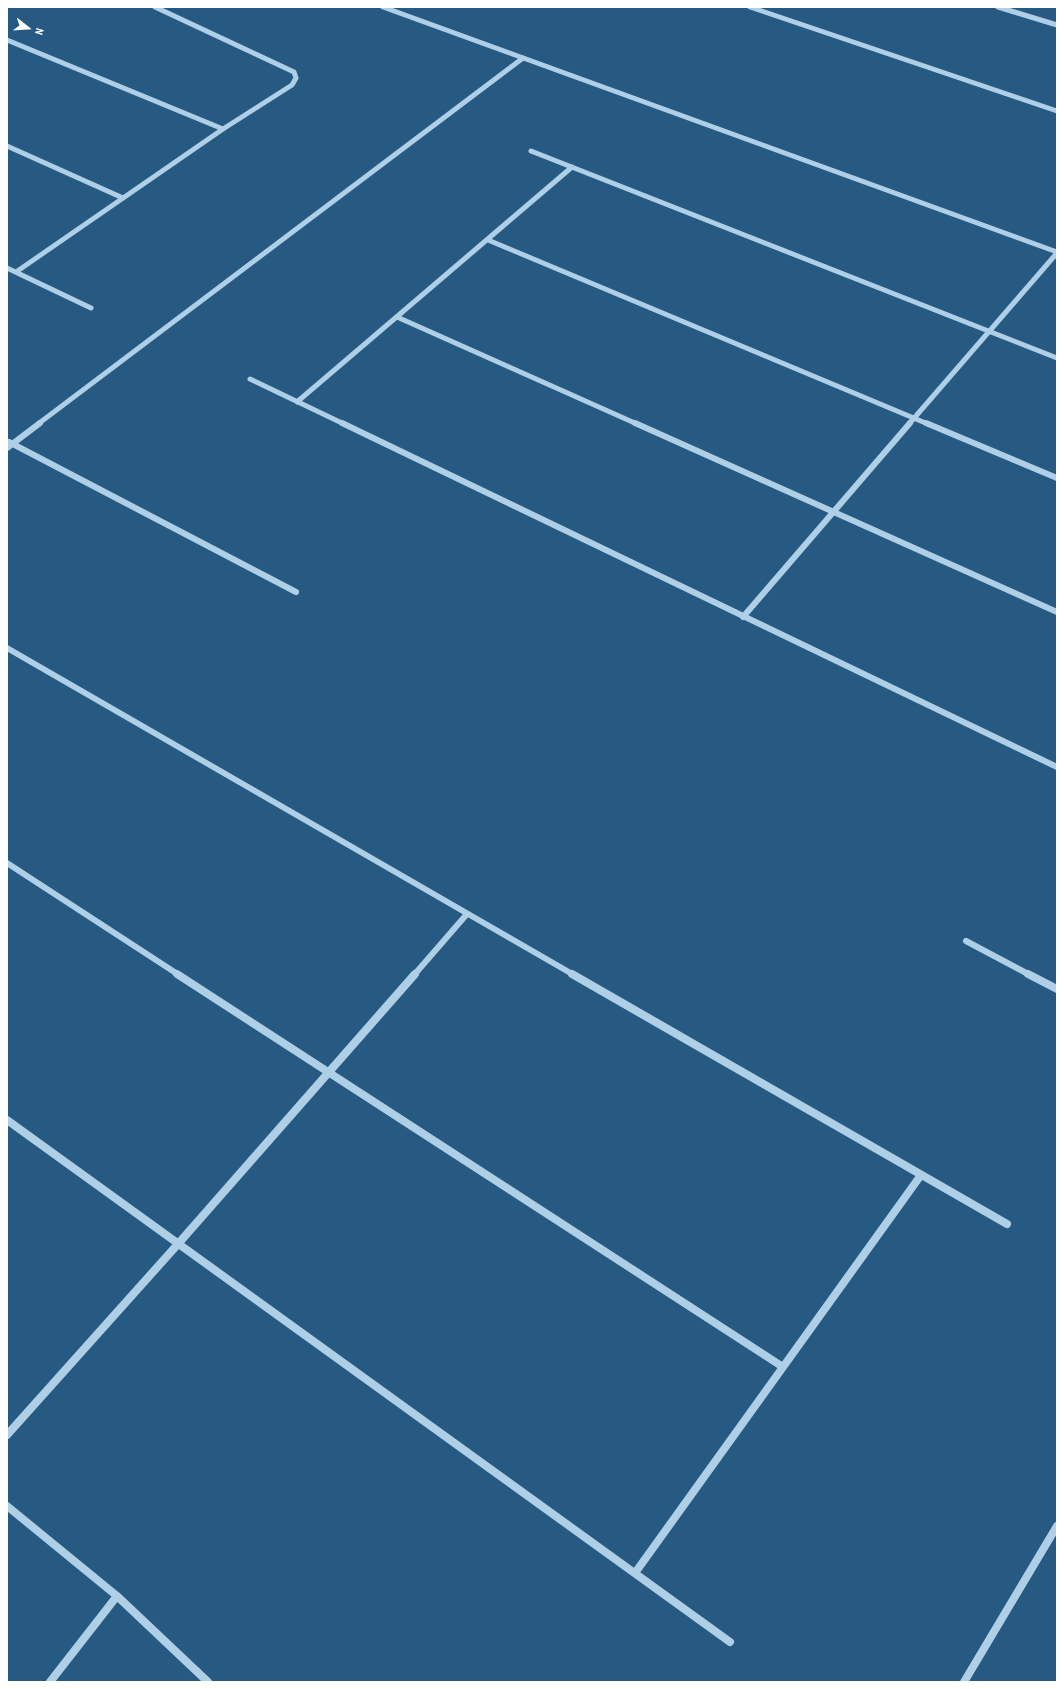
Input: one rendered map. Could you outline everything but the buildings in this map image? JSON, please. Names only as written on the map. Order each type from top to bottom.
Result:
[{"type":"street","points":[[16,272],[223,129],[292,86],[296,78],[294,72],[155,7]]},
{"type":"street","points":[[383,7],[1057,253],[743,617]]},
{"type":"street","points":[[750,7],[1057,111]]},
{"type":"street","points":[[998,7],[1057,25]]},
{"type":"street","points":[[7,40],[223,129]]},
{"type":"street","points":[[296,592],[9,444],[523,58]]},
{"type":"street","points":[[7,146],[122,198]]},
{"type":"street","points":[[531,151],[1057,358]]},
{"type":"street","points":[[297,402],[572,167]]},
{"type":"street","points":[[488,240],[1057,478]]},
{"type":"street","points":[[7,268],[90,308]]},
{"type":"street","points":[[397,317],[1057,612]]},
{"type":"street","points":[[250,379],[1057,767]]},
{"type":"street","points":[[7,648],[1006,1224]]},
{"type":"street","points":[[7,862],[783,1367]]},
{"type":"street","points":[[7,1435],[178,1244],[467,914]]},
{"type":"street","points":[[966,942],[1057,989]]},
{"type":"street","points":[[7,1120],[730,1642]]},
{"type":"street","points":[[635,1573],[921,1175]]},
{"type":"street","points":[[7,1506],[117,1596],[208,1682]]},
{"type":"street","points":[[964,1682],[1057,1526]]},
{"type":"street","points":[[50,1682],[117,1596]]}]
